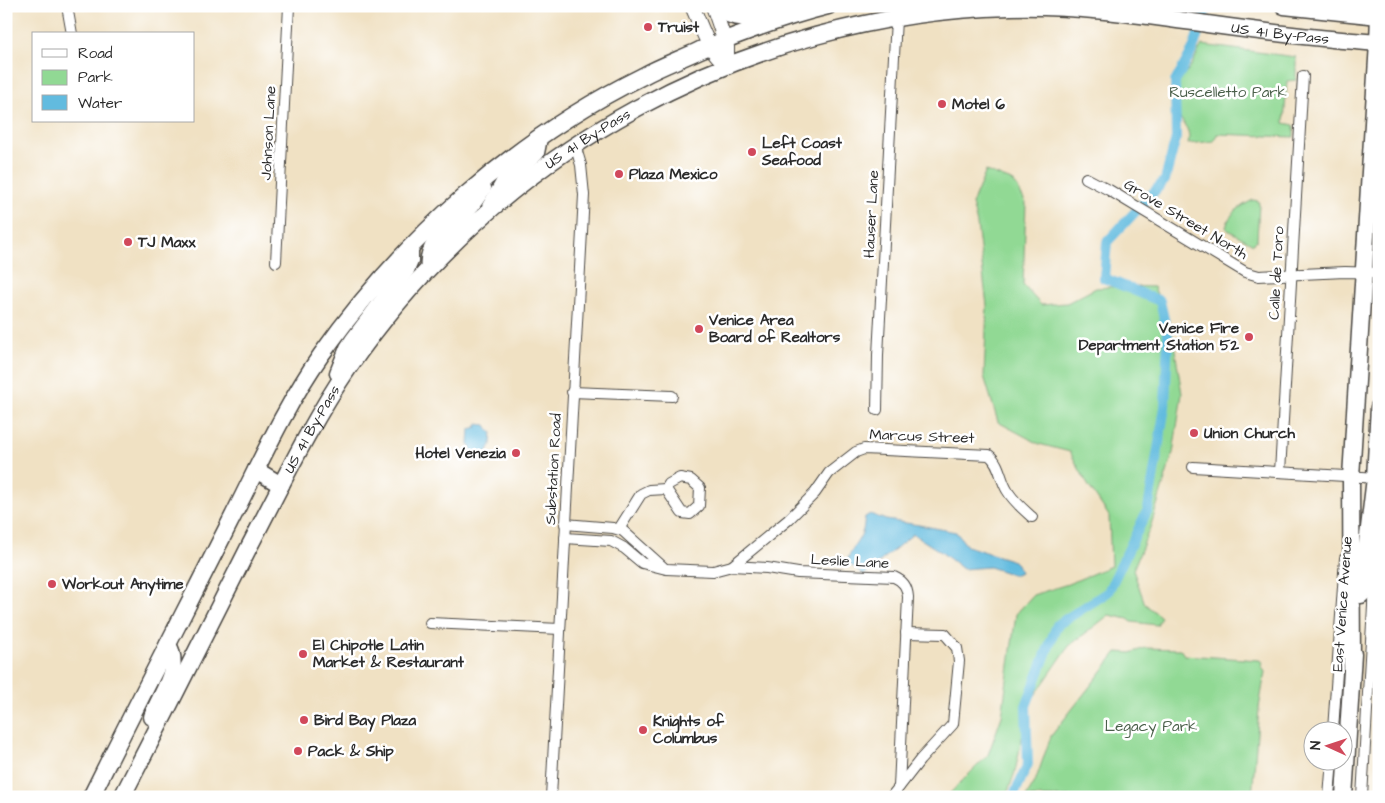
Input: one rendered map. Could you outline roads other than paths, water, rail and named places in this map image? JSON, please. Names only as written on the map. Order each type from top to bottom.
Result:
[{"type":"main road","points":[[692,6],[710,46],[716,55],[727,64]]},
{"type":"main road","points":[[713,6],[727,47],[727,64]]},
{"type":"main road","points":[[718,6],[732,17],[742,18],[780,6]]},
{"type":"main road","name":"US 41 By-Pass","points":[[91,797],[280,425],[320,357],[373,289],[410,248],[448,211],[496,170],[557,125],[642,76],[710,46],[796,15],[828,6]]},
{"type":"main road","points":[[896,19],[907,6]]},
{"type":"main road","name":"US 41 By-Pass","points":[[1284,6],[1379,15]]},
{"type":"main road","name":"US 41 By-Pass","points":[[122,797],[281,485],[328,400],[375,332],[429,267],[487,213],[575,145],[623,115],[662,94],[727,64],[761,52],[849,27],[942,11],[989,7],[1056,8],[1140,15],[1314,38],[1379,43]]},
{"type":"main road","name":"East Venice Avenue","points":[[1352,664],[1351,477],[1372,272],[1379,15]]},
{"type":"main road","points":[[487,213],[506,180],[536,153],[540,138]]},
{"type":"main road","points":[[429,267],[428,258],[434,244],[473,204],[496,170]]},
{"type":"main road","points":[[328,400],[348,348],[406,270],[410,261],[410,248]]},
{"type":"main road","name":"East Venice Avenue","points":[[1344,720],[1377,478],[1379,407]]},
{"type":"main road","points":[[256,470],[281,485]]},
{"type":"main road","points":[[143,756],[154,713],[171,675],[173,654],[168,644]]},
{"type":"main road","name":"East Venice Avenue","points":[[1340,770],[1344,797]]},
{"type":"street","points":[[67,6],[72,32]]},
{"type":"street","name":"Johnson Lane","points":[[276,262],[289,6]]},
{"type":"street","name":"Hauser Lane","points":[[877,410],[878,355],[896,19]]},
{"type":"street","name":"Calle de Toro","points":[[1280,472],[1303,76]]},
{"type":"street","name":"Substation Road","points":[[551,797],[584,195],[581,166],[575,145]]},
{"type":"street","name":"Grove Street North","points":[[1086,178],[1244,272],[1259,276],[1372,272]]},
{"type":"street","points":[[572,392],[672,396]]},
{"type":"street","name":"Marcus Street","points":[[732,566],[788,520],[815,493],[829,473],[856,452],[864,449],[989,454],[996,463],[1008,492],[1016,503],[1032,517]]},
{"type":"street","points":[[1193,467],[1377,478]]},
{"type":"street","name":"East Venice Avenue","points":[[1334,720],[1340,608],[1351,477]]},
{"type":"street","name":"East Venice Avenue","points":[[1362,797],[1373,606],[1377,478]]},
{"type":"street","points":[[619,529],[641,494],[649,490],[666,489]]},
{"type":"street","points":[[565,524],[619,529],[666,568]]},
{"type":"street","name":"Leslie Lane","points":[[565,538],[611,541],[624,548],[642,563],[666,568],[713,571],[732,566],[767,568],[798,573],[894,577],[904,584],[907,590],[906,633],[899,787]]},
{"type":"street","points":[[430,623],[560,629]]},
{"type":"street","points":[[891,797],[920,760],[953,724],[959,661],[958,648],[945,634],[906,633]]},
{"type":"street","name":"East Venice Avenue","points":[[1329,797],[1336,770]]},
{"type":"water","points":[[477,424],[486,425],[492,431],[491,445],[487,452],[478,453],[472,451],[469,444],[470,429],[477,427]]},
{"type":"water","points":[[870,514],[886,520],[956,532],[967,546],[1014,561],[1020,572],[1014,575],[989,567],[963,569],[913,534],[864,575],[847,562],[862,533],[865,517]]},
{"type":"waterway","points":[[1013,797],[1028,764],[1026,706],[1057,625],[1108,592],[1148,509],[1165,407],[1168,336],[1160,301],[1104,278],[1107,242],[1165,180],[1176,138],[1175,82],[1193,49],[1207,6]]},
{"type":"place","name":"Truist","points":[[648,27]]},
{"type":"place","name":"Motel 6","points":[[942,104]]},
{"type":"place","name":"Left Coast Seafood","points":[[752,152]]},
{"type":"place","name":"Plaza Mexico","points":[[619,174]]},
{"type":"place","name":"TJ Maxx","points":[[128,242]]},
{"type":"place","name":"Venice Area Board of Realtors","points":[[699,329]]},
{"type":"place","name":"Venice Fire Department Station 52","points":[[1249,337]]},
{"type":"place","name":"Union Church","points":[[1194,433]]},
{"type":"place","name":"Hotel Venezia","points":[[516,453]]},
{"type":"place","name":"Workout Anytime","points":[[52,584]]},
{"type":"place","name":"El Chipotle Latin Market & Restaurant","points":[[303,654]]},
{"type":"place","name":"Bird Bay Plaza","points":[[304,720]]},
{"type":"place","name":"Knights of Columbus","points":[[643,730]]},
{"type":"place","name":"Pack & Ship","points":[[298,751]]},
{"type":"park label","name":"Ruscelletto Park","points":[[1228,92]]},
{"type":"park label","name":"Legacy Park","points":[[1151,726]]}]
